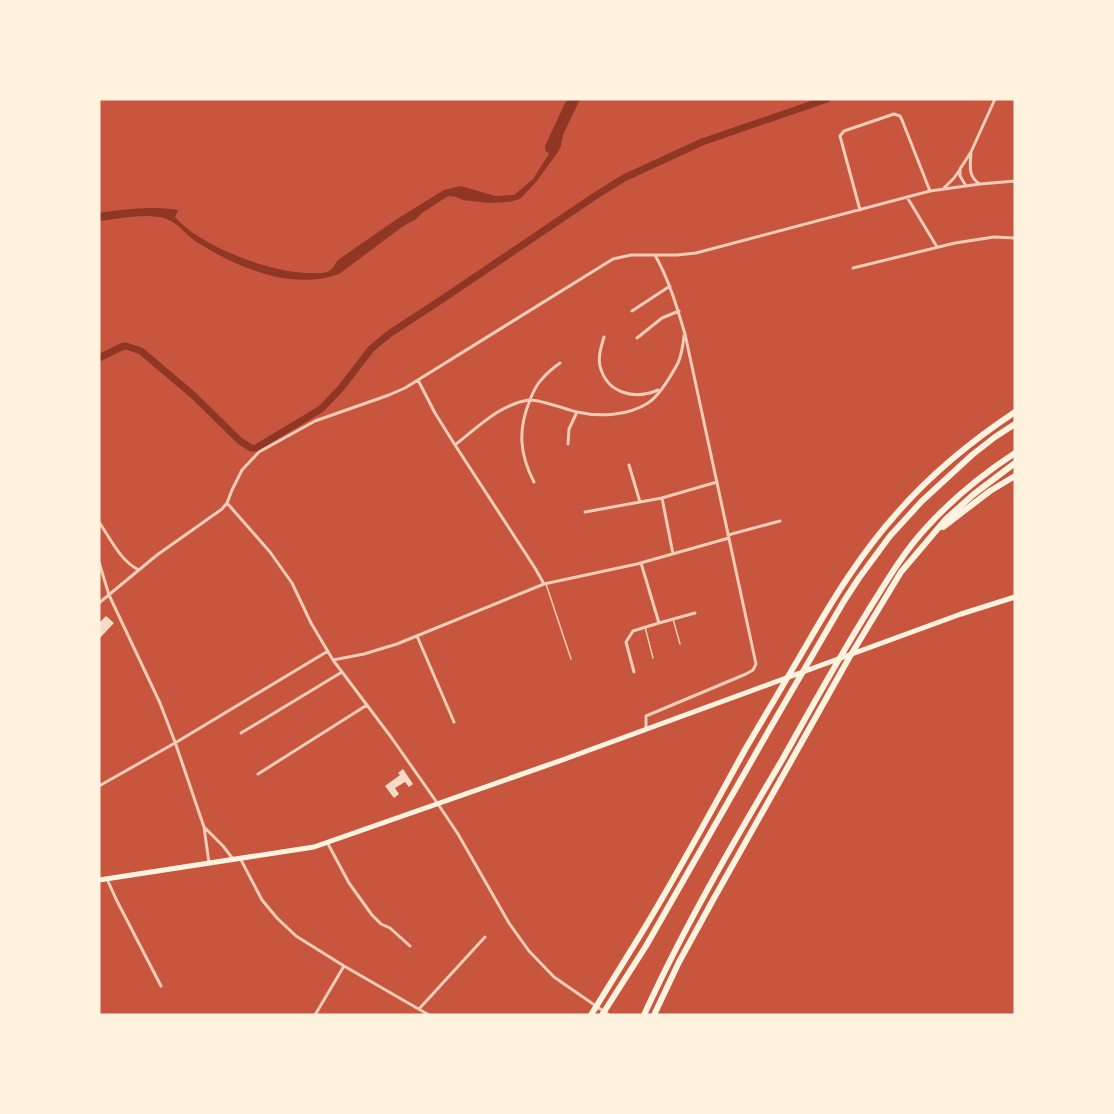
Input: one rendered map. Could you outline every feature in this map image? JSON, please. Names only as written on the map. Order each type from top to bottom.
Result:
[{"type":"highway","points":[[591,1015],[638,940],[772,704],[850,574],[885,528],[931,478],[987,430],[1015,412]]},
{"type":"highway","points":[[602,1015],[646,946],[859,578],[890,536],[922,501],[972,455],[1015,424]]},
{"type":"highway","points":[[644,1015],[691,919],[857,629],[896,566],[924,529],[944,509],[993,468],[1015,453]]},
{"type":"highway","points":[[654,1015],[685,951],[849,658],[901,572],[946,519],[1015,463]]},
{"type":"highway","points":[[929,538],[982,496],[1015,476]]},
{"type":"main road","points":[[99,880],[314,847],[961,614],[1015,597]]},
{"type":"street","points":[[942,189],[954,178],[971,152],[995,99]]},
{"type":"street","points":[[860,210],[840,136],[844,131],[894,114],[900,116],[902,120],[930,191]]},
{"type":"street","points":[[971,152],[969,166],[971,175],[980,184]]},
{"type":"street","points":[[960,169],[960,176],[966,186]]},
{"type":"street","points":[[99,603],[157,555],[216,515],[227,503],[242,470],[259,453],[315,421],[389,395],[418,380],[613,259],[631,255],[678,255],[708,250],[930,191],[1015,181]]},
{"type":"street","points":[[907,197],[938,247]]},
{"type":"street","points":[[853,268],[983,238],[1015,238]]},
{"type":"street","points":[[645,729],[645,716],[746,674],[753,670],[756,660],[685,334],[670,286],[656,255]]},
{"type":"street","points":[[632,311],[670,286]]},
{"type":"street","points":[[637,338],[662,318],[679,311]]},
{"type":"street","points":[[455,446],[492,415],[530,400],[577,412],[603,414],[627,412],[650,402],[678,363],[685,334]]},
{"type":"street","points":[[604,338],[599,358],[600,367],[604,376],[618,391],[636,396],[648,395],[660,390]]},
{"type":"street","points":[[534,482],[523,450],[522,425],[537,385],[560,363]]},
{"type":"street","points":[[418,380],[455,446],[545,584]]},
{"type":"street","points":[[568,444],[569,429],[577,412]]},
{"type":"street","points":[[628,465],[639,502]]},
{"type":"street","points":[[585,512],[662,498],[717,482]]},
{"type":"street","points":[[662,498],[674,554]]},
{"type":"street","points":[[227,503],[270,552],[292,583],[311,623],[333,660],[438,804],[458,834],[509,923],[529,951],[554,977],[609,1015]]},
{"type":"street","points":[[333,660],[397,644],[545,584],[641,563],[780,521]]},
{"type":"street","points":[[99,522],[117,550],[132,567],[139,570]]},
{"type":"street","points":[[99,562],[110,595],[176,743],[204,827],[209,863]]},
{"type":"street","points":[[641,563],[659,623]]},
{"type":"street","points":[[634,672],[626,642],[633,630],[695,613]]},
{"type":"street","points":[[417,636],[454,722]]},
{"type":"street","points":[[99,786],[176,743],[328,651]]},
{"type":"street","points":[[241,733],[342,672]]},
{"type":"street","points":[[258,774],[367,705]]},
{"type":"street","points":[[204,827],[237,859],[262,900],[296,936],[429,1015]]},
{"type":"street","points":[[327,842],[349,883],[372,915],[410,946]]},
{"type":"street","points":[[107,879],[160,986]]},
{"type":"street","points":[[419,1009],[485,937]]},
{"type":"street","points":[[315,1015],[344,966]]},
{"type":"lane","points":[[545,584],[555,606],[572,659]]},
{"type":"lane","points":[[673,619],[680,644]]},
{"type":"lane","points":[[645,627],[653,658]]},
{"type":"shaded area","points":[[567,99],[580,99],[563,135],[561,146],[536,182],[520,199],[489,203],[448,196],[339,274],[322,279],[285,278],[249,269],[215,253],[167,219],[151,216],[99,221],[99,213],[148,208],[178,210],[175,217],[187,228],[219,248],[277,268],[295,272],[325,273],[332,269],[338,260],[444,190],[461,186],[495,196],[514,195],[533,179],[549,154],[545,146]]},
{"type":"building","points":[[106,616],[114,623],[99,639],[99,623]]},
{"type":"building","points":[[403,769],[413,784],[409,787],[405,782],[395,788],[399,794],[394,798],[385,786],[400,775],[398,773]]},
{"type":"waterway","points":[[99,358],[126,346],[141,351],[193,395],[240,441],[251,448],[256,448],[321,409],[341,388],[371,349],[389,334],[624,178],[702,142],[827,99]]}]
